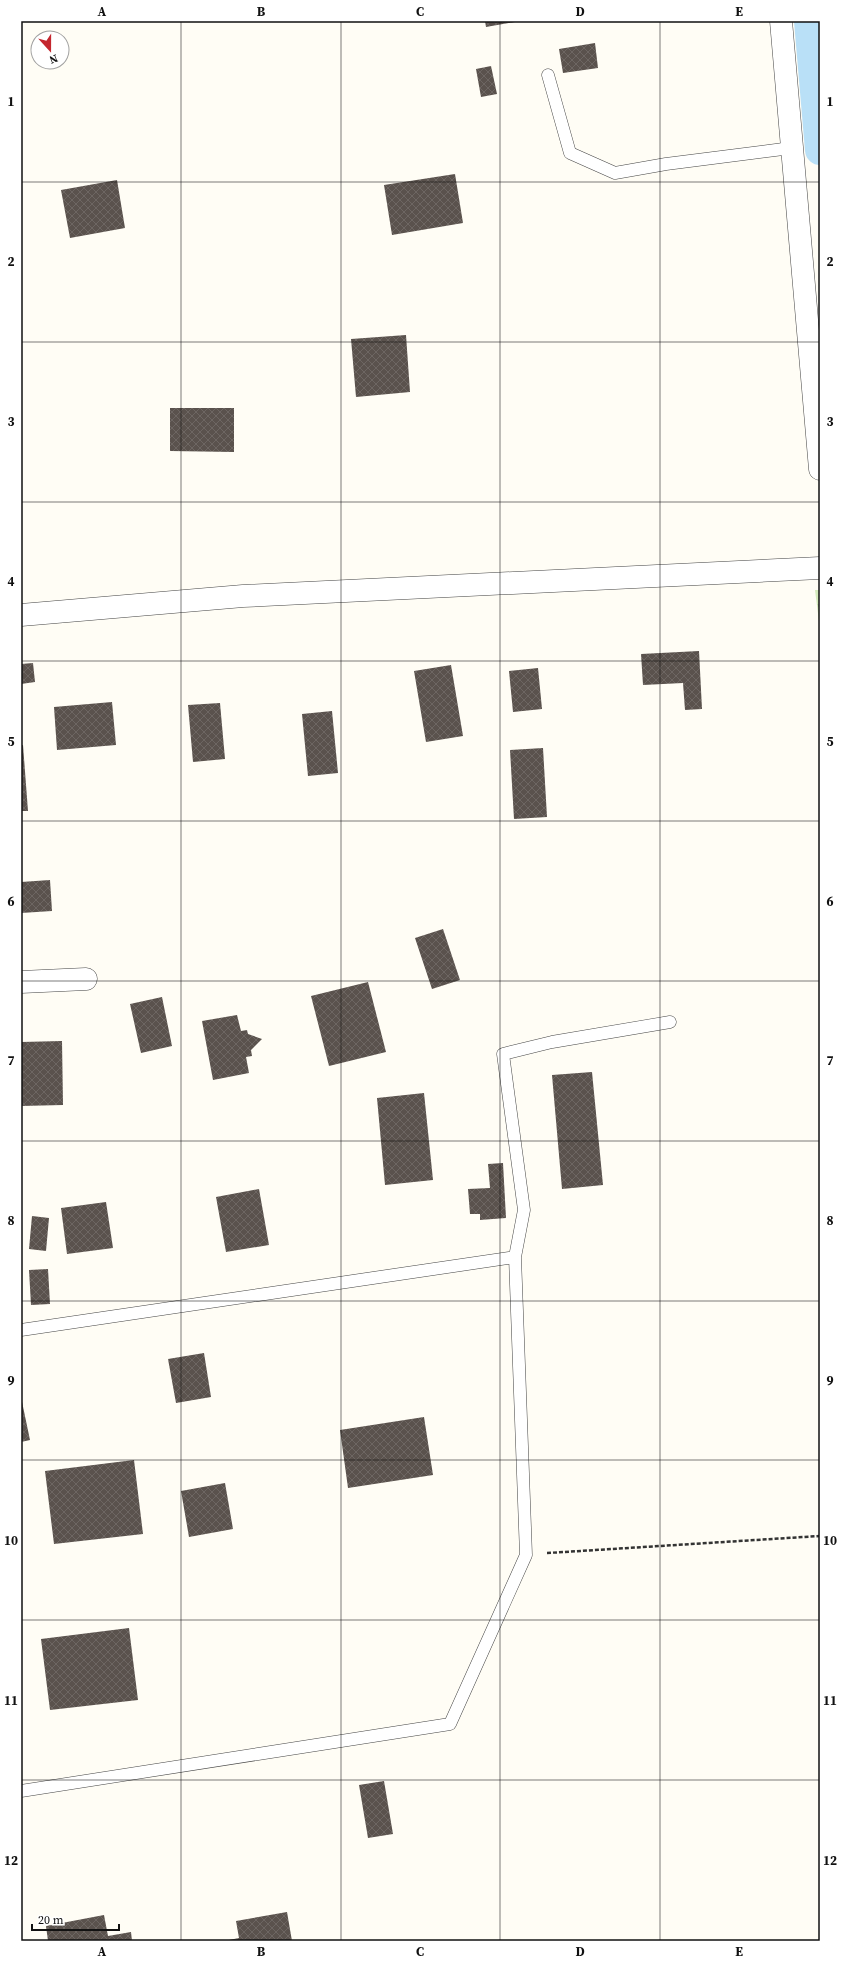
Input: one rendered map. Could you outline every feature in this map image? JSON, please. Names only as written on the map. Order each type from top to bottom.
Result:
[{"type":"street","points":[[781,21],[820,469]]},
{"type":"street","points":[[21,615],[243,596],[820,568]]},
{"type":"street","points":[[21,982],[86,979]]},
{"type":"lane","points":[[548,75],[570,153],[615,173],[666,164],[791,148]]},
{"type":"lane","points":[[21,1791],[450,1724],[526,1554],[515,1257],[524,1210],[503,1054],[552,1042],[670,1022]]},
{"type":"lane","points":[[21,1330],[515,1257]]},
{"type":"path","points":[[526,1554],[820,1536]]},
{"type":"green space","points":[[815,590],[820,590],[820,629]]},
{"type":"building","points":[[485,21],[515,21],[515,22],[486,27]]},
{"type":"building","points":[[595,43],[598,68],[563,73],[559,49]]},
{"type":"building","points":[[491,66],[497,94],[481,97],[476,69]]},
{"type":"building","points":[[455,174],[463,223],[392,235],[384,185]]},
{"type":"building","points":[[117,180],[125,228],[70,238],[61,190]]},
{"type":"building","points":[[406,335],[410,392],[356,397],[351,339]]},
{"type":"building","points":[[170,408],[234,408],[234,452],[170,451]]},
{"type":"building","points":[[699,651],[702,709],[685,710],[683,683],[643,685],[641,654]]},
{"type":"building","points":[[33,663],[35,682],[21,684],[21,664]]},
{"type":"building","points":[[451,665],[463,736],[426,742],[414,671]]},
{"type":"building","points":[[538,668],[542,709],[513,712],[509,671]]},
{"type":"building","points":[[112,702],[116,745],[57,750],[54,707]]},
{"type":"building","points":[[220,703],[225,759],[193,762],[188,705]]},
{"type":"building","points":[[332,711],[338,773],[308,776],[302,714]]},
{"type":"building","points":[[21,745],[23,745],[28,811],[21,811]]},
{"type":"building","points":[[543,748],[547,817],[514,819],[510,750]]},
{"type":"building","points":[[50,880],[52,911],[21,913],[21,882]]},
{"type":"building","points":[[443,929],[460,980],[432,989],[415,938]]},
{"type":"building","points":[[368,982],[386,1052],[329,1066],[311,996]]},
{"type":"building","points":[[162,997],[172,1046],[141,1053],[130,1004]]},
{"type":"building","points":[[237,1015],[241,1031],[247,1030],[248,1034],[262,1039],[251,1050],[252,1056],[246,1057],[249,1073],[213,1080],[202,1021]]},
{"type":"building","points":[[62,1041],[63,1105],[21,1106],[21,1042]]},
{"type":"building","points":[[592,1072],[603,1185],[562,1189],[552,1075]]},
{"type":"building","points":[[424,1093],[433,1180],[385,1185],[377,1098]]},
{"type":"building","points":[[503,1163],[506,1218],[480,1220],[480,1214],[470,1214],[468,1189],[490,1188],[488,1164]]},
{"type":"building","points":[[259,1189],[269,1245],[226,1252],[216,1197]]},
{"type":"building","points":[[106,1202],[113,1248],[67,1254],[61,1208]]},
{"type":"building","points":[[32,1216],[49,1218],[46,1251],[29,1249]]},
{"type":"building","points":[[48,1269],[50,1304],[31,1305],[29,1270]]},
{"type":"building","points":[[204,1353],[211,1397],[176,1403],[168,1359]]},
{"type":"building","points":[[21,1397],[30,1440],[21,1442]]},
{"type":"building","points":[[424,1417],[433,1475],[348,1488],[340,1430]]},
{"type":"building","points":[[134,1460],[143,1534],[54,1544],[45,1471]]},
{"type":"building","points":[[225,1483],[233,1529],[189,1537],[181,1491]]},
{"type":"building","points":[[129,1628],[138,1700],[50,1710],[41,1639]]},
{"type":"building","points":[[384,1781],[393,1834],[368,1838],[359,1785]]},
{"type":"building","points":[[287,1912],[292,1941],[224,1941],[239,1938],[236,1921]]},
{"type":"building","points":[[104,1915],[108,1936],[131,1932],[132,1941],[48,1941],[46,1926]]},
{"type":"waterway","points":[[809,21],[820,150]]}]
